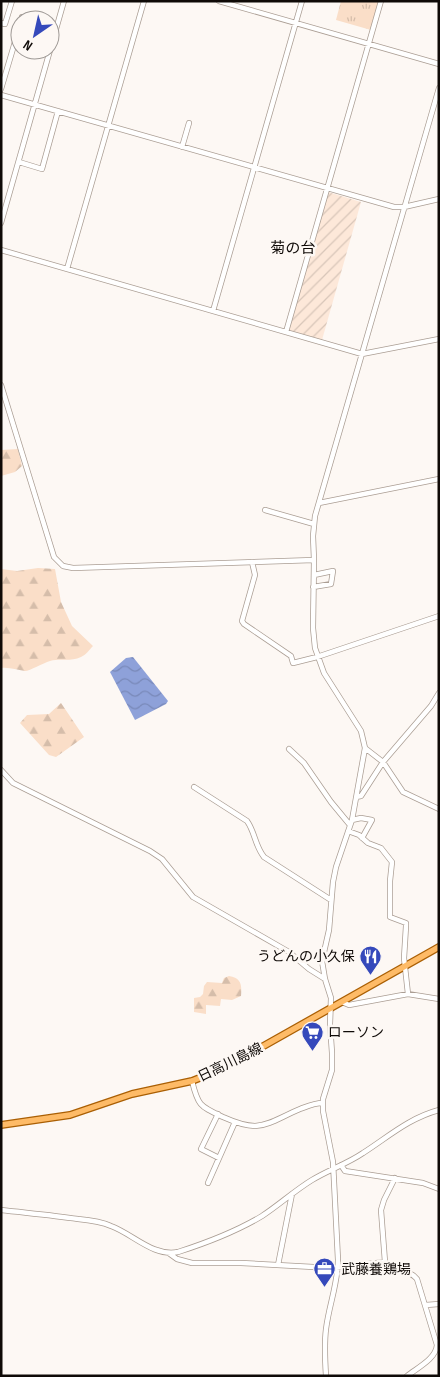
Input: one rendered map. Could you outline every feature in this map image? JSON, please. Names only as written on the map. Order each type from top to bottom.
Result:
[{"type":"main road","name":"日高川島線","points":[[1,1125],[70,1115],[132,1094],[192,1081],[217,1071],[439,947]]},
{"type":"street","points":[[1,23],[5,24],[12,1]]},
{"type":"street","points":[[60,16],[64,1]]},
{"type":"street","points":[[67,269],[144,1]]},
{"type":"street","points":[[219,1],[439,64]]},
{"type":"street","points":[[213,310],[302,1]]},
{"type":"street","points":[[286,332],[381,1]]},
{"type":"street","points":[[1,89],[10,59]]},
{"type":"street","points":[[1,223],[48,60]]},
{"type":"street","points":[[326,1376],[324,1357],[326,1328],[338,1267],[333,1170],[324,1120],[323,1103],[332,1070],[332,998],[325,979],[322,961],[336,867],[351,822],[366,748],[361,731],[324,673],[317,657],[313,636],[314,524],[439,88]]},
{"type":"street","points":[[1,95],[394,207],[404,207],[439,199]]},
{"type":"street","points":[[19,162],[42,169],[58,111]]},
{"type":"street","points":[[182,147],[189,122]]},
{"type":"street","points":[[1,250],[362,354],[439,339]]},
{"type":"street","points":[[1,385],[54,557],[60,564],[73,568],[314,560]]},
{"type":"street","points":[[319,503],[439,478]]},
{"type":"street","points":[[265,510],[314,524]]},
{"type":"street","points":[[252,562],[255,574],[242,618],[244,624],[292,656],[293,663],[317,657],[439,616]]},
{"type":"street","points":[[314,574],[333,571],[331,584],[314,587]]},
{"type":"street","points":[[356,796],[361,796],[383,762],[439,694]]},
{"type":"street","points":[[366,748],[383,762],[403,792],[439,809]]},
{"type":"street","points":[[289,749],[304,763],[331,802],[351,822]]},
{"type":"street","points":[[1,770],[13,783],[150,851],[162,859],[193,897],[289,952],[309,969],[325,979]]},
{"type":"street","points":[[194,787],[247,821],[264,857],[331,900]]},
{"type":"street","points":[[351,822],[361,818],[372,820],[362,838]]},
{"type":"street","points":[[348,830],[368,843],[380,848],[392,862],[390,917],[406,923],[405,966],[408,994]]},
{"type":"street","points":[[342,1002],[349,1005],[408,994],[439,999]]},
{"type":"street","points":[[192,1081],[199,1103],[234,1122],[256,1127],[279,1120],[309,1105],[323,1103]]},
{"type":"street","points":[[170,1254],[251,1222],[273,1209],[314,1178],[333,1170],[363,1153],[404,1125],[439,1110]]},
{"type":"street","points":[[218,1114],[201,1149],[219,1158]]},
{"type":"street","points":[[208,1182],[234,1122]]},
{"type":"street","points":[[341,1165],[345,1171],[423,1183],[439,1188]]},
{"type":"street","points":[[395,1178],[381,1210],[385,1262],[392,1268],[416,1276],[437,1345],[436,1350],[425,1363],[407,1376]]},
{"type":"street","points":[[278,1265],[292,1194]]},
{"type":"street","points":[[1,1210],[104,1223],[121,1230],[152,1248],[170,1254],[177,1260],[192,1264],[241,1263],[338,1267],[385,1262]]},
{"type":"street","points":[[426,1305],[439,1304]]},
{"type":"shaded area","points":[[328,192],[361,202],[322,340],[288,330]]},
{"type":"green space","points":[[341,1],[379,1],[371,30],[336,20]]},
{"type":"green space","points":[[18,449],[22,466],[15,472],[1,476],[1,450]]},
{"type":"green space","points":[[38,568],[55,569],[61,602],[72,626],[93,646],[84,655],[77,658],[50,661],[27,671],[1,668],[1,569],[17,571]]},
{"type":"green space","points":[[61,703],[84,737],[56,757],[49,755],[20,723],[27,715],[49,714]]},
{"type":"green space","points":[[229,976],[236,978],[240,982],[241,996],[232,1000],[221,999],[220,1006],[206,1005],[206,1014],[194,1012],[194,998],[200,997],[203,994],[204,986],[207,982],[222,983],[224,978]]},
{"type":"water","points":[[133,657],[168,701],[166,704],[135,720],[110,672],[126,658]]},
{"type":"place","name":"うどんの小久保","points":[[371,975]]},
{"type":"place","name":"ローソン","points":[[312,1051]]},
{"type":"place","name":"武藤養鶏場","points":[[325,1288]]},
{"type":"district","name":"菊の台","points":[[293,248]]}]
